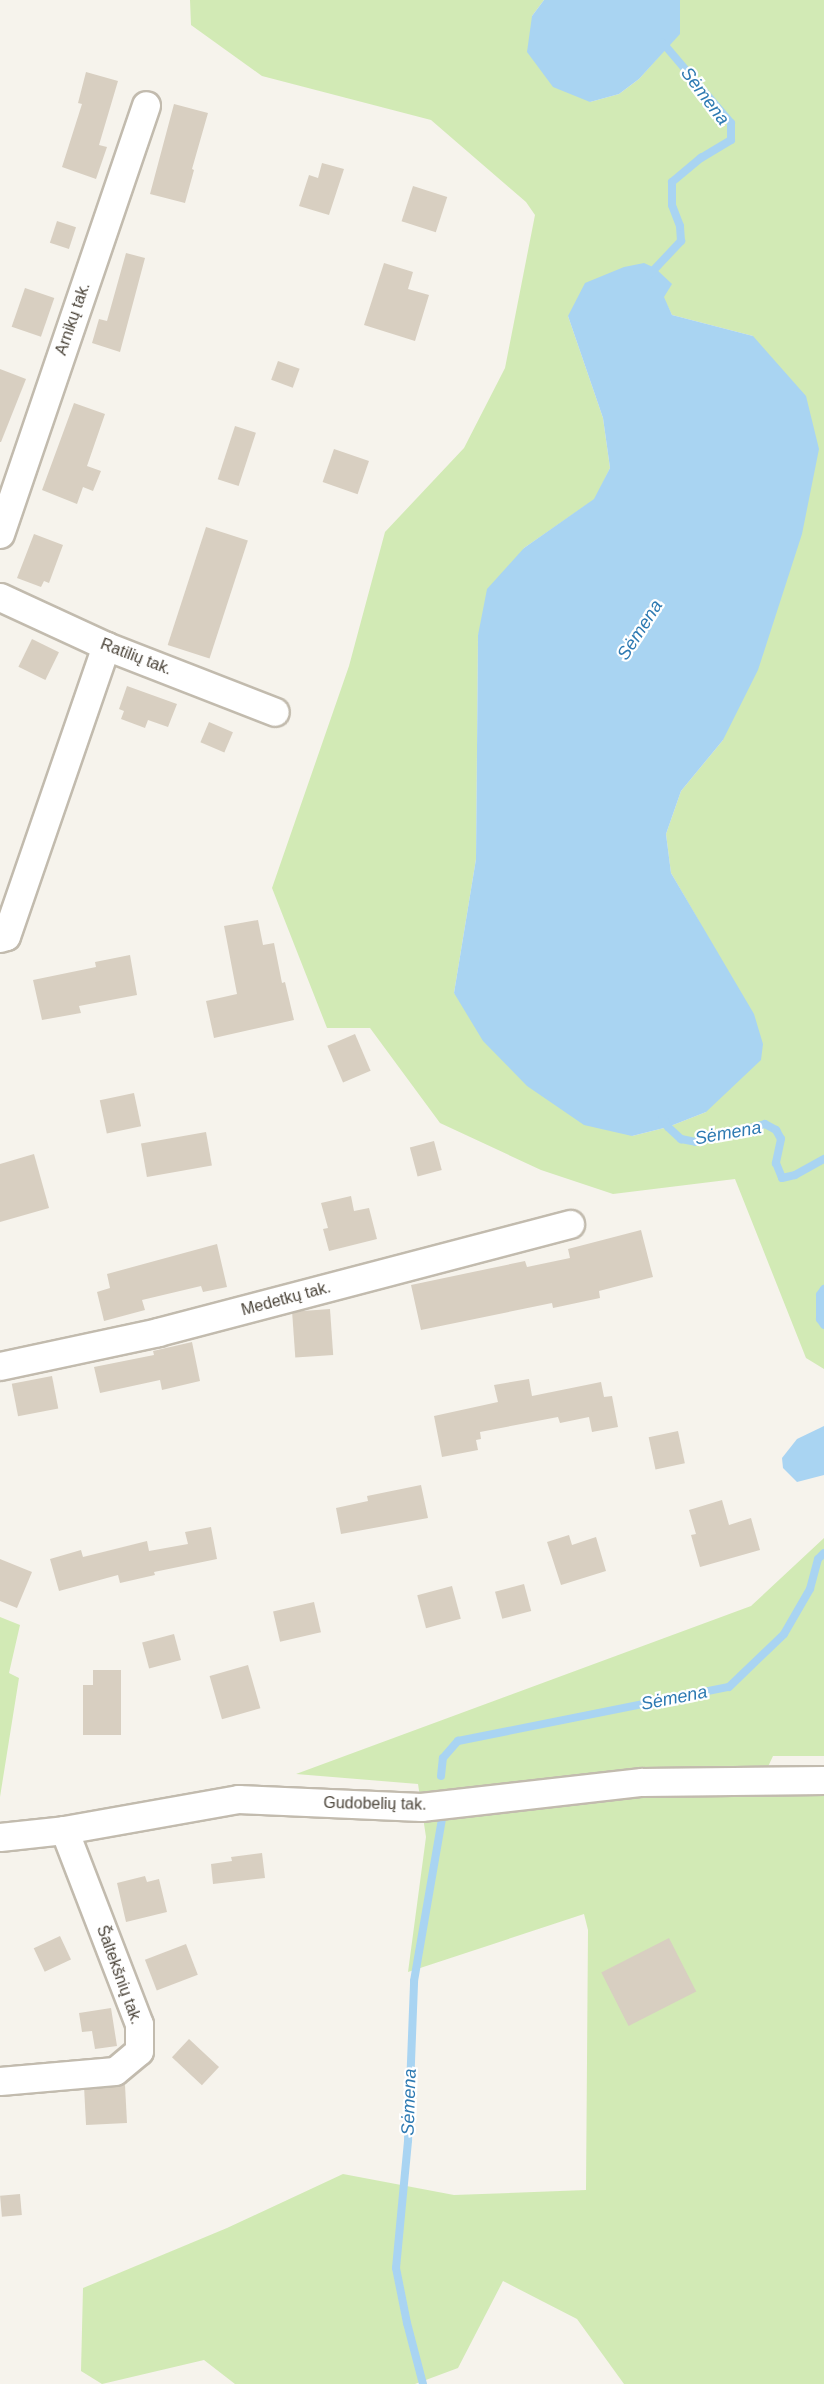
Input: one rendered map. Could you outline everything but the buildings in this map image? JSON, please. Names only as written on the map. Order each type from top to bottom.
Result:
[{"type":"street","name":"Arnikų tak.","points":[[0,534],[146,105]]},
{"type":"street","name":"Ratilių tak.","points":[[0,597],[106,646],[275,712]]},
{"type":"street","points":[[3,937],[106,646]]},
{"type":"street","name":"Medetkų tak.","points":[[0,1366],[158,1332],[570,1224]]},
{"type":"street","name":"Gudobelių tak.","points":[[0,1837],[64,1830],[238,1800],[421,1807],[642,1782],[824,1780]]},
{"type":"street","name":"Šaltekšnių tak.","points":[[0,2081],[115,2071],[139,2051],[139,2024],[64,1830]]},
{"type":"green space","points":[[190,0],[544,0],[532,16],[590,102],[619,94],[639,79],[679,34],[680,0],[824,0],[824,1369],[806,1358],[735,1179],[613,1194],[541,1170],[440,1123],[370,1028],[327,1028],[272,888],[349,666],[385,532],[464,448],[505,368],[535,215],[526,202],[431,120],[262,76],[191,25]],"holes":[[[663,297],[672,315],[753,336],[723,740],[681,791],[666,834],[671,873],[700,923],[706,1112],[668,1127],[632,1136],[454,993],[476,859],[478,635],[524,548],[595,499],[610,468],[603,418],[568,316]]]},
{"type":"green space","points":[[824,1538],[824,1756],[773,1756],[757,1790],[824,1794],[824,2384],[624,2384],[577,2319],[503,2281],[458,2368],[415,2384],[235,2384],[204,2360],[102,2384],[81,2371],[83,2288],[227,2228],[343,2174],[454,2195],[586,2190],[588,1930],[584,1914],[408,1972],[426,1837],[418,1784],[296,1774],[751,1606]]},
{"type":"green space","points":[[0,1617],[20,1625],[9,1673],[19,1678],[0,1797]]},
{"type":"water","points":[[544,0],[680,0],[680,34],[639,79],[619,94],[590,102],[553,87],[527,52],[532,16]]},
{"type":"water","points":[[644,263],[655,268],[672,284],[664,297],[672,315],[753,336],[806,396],[819,449],[802,534],[758,670],[723,740],[681,791],[666,834],[671,873],[754,1014],[763,1044],[761,1060],[706,1112],[668,1127],[632,1136],[584,1125],[527,1086],[483,1041],[454,993],[476,859],[478,635],[487,589],[524,548],[594,499],[610,468],[603,418],[568,316],[585,283],[624,267]]},
{"type":"water","points":[[824,1426],[824,1475],[797,1482],[783,1468],[782,1458],[797,1439]]},
{"type":"waterway","name":"Sėmena","points":[[649,275],[681,241],[680,226],[672,205],[672,182],[701,158],[731,140],[731,123],[662,42]]},
{"type":"waterway","name":"Sėmena","points":[[663,1118],[668,1127],[681,1139],[696,1142],[765,1124],[776,1130],[781,1139],[776,1163],[782,1178],[795,1175],[824,1159]]},
{"type":"waterway","name":"Sėmena","points":[[824,1289],[820,1295],[820,1319],[824,1325]]},
{"type":"waterway","name":"Sėmena","points":[[441,1776],[443,1758],[458,1741],[729,1687],[784,1634],[810,1589],[818,1559],[824,1553]]},
{"type":"waterway","name":"Sėmena","points":[[423,2384],[396,2268],[408,2140],[414,1981],[442,1819]]}]
